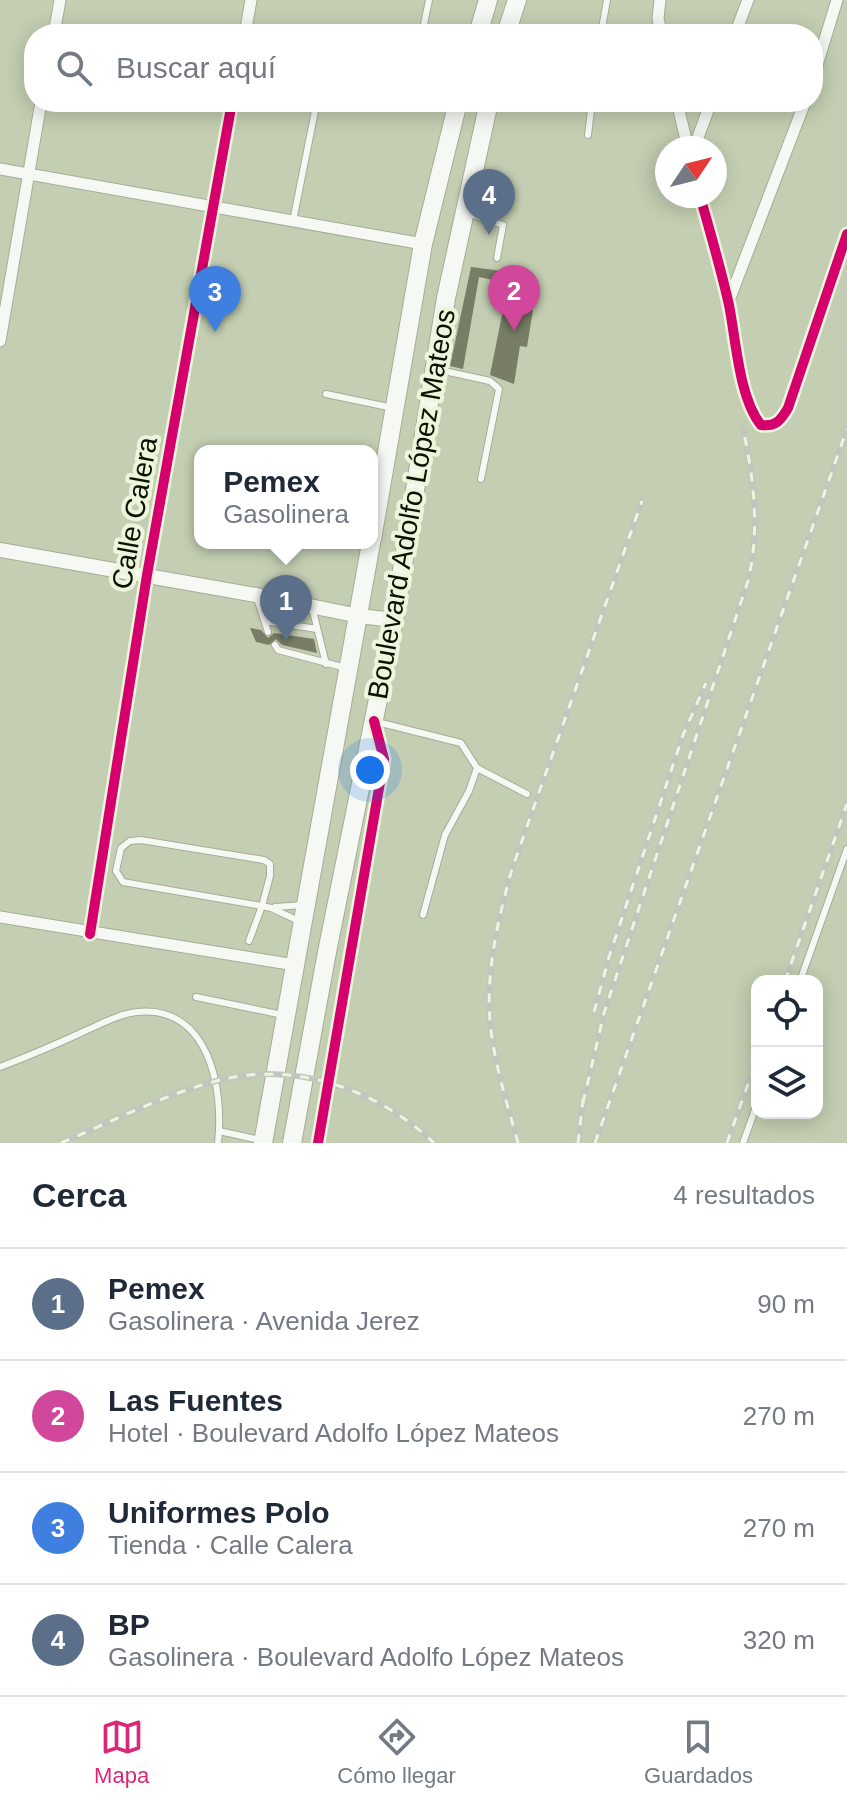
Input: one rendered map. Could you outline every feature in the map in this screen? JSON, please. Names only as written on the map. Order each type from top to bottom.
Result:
[{"type":"main road","points":[[481,24],[488,0]]},
{"type":"main road","points":[[509,24],[517,0]]},
{"type":"main road","name":"Boulevard Adolfo López Mateos","points":[[378,506],[423,244],[456,112]]},
{"type":"main road","name":"Boulevard Adolfo López Mateos","points":[[292,1143],[394,620],[433,369],[463,212],[487,112]]},
{"type":"main road","name":"Boulevard Adolfo López Mateos","points":[[263,1142],[371,549]]},
{"type":"main road","points":[[280,1050],[293,1058],[309,1054]]},
{"type":"main road","points":[[271,1097],[286,1096],[299,1104]]},
{"type":"street","points":[[56,24],[60,0]]},
{"type":"street","points":[[247,24],[251,0]]},
{"type":"street","points":[[659,24],[660,0]]},
{"type":"street","points":[[739,24],[748,0]]},
{"type":"street","points":[[823,46],[837,0]]},
{"type":"street","points":[[0,341],[39,112]]},
{"type":"street","name":"Calle Calera","points":[[90,934],[147,575],[230,112]]},
{"type":"street","points":[[680,112],[687,136]]},
{"type":"street","points":[[696,136],[707,112]]},
{"type":"street","points":[[728,303],[801,112]]},
{"type":"street","points":[[0,169],[423,244]]},
{"type":"street","points":[[703,208],[728,303],[744,383],[754,416],[761,425],[778,423],[788,408],[847,234]]},
{"type":"street","points":[[0,550],[394,620]]},
{"type":"street","points":[[318,1143],[384,759],[374,721]]},
{"type":"street","points":[[0,917],[295,965]]},
{"type":"lane","points":[[424,24],[429,0]]},
{"type":"lane","points":[[603,24],[607,0]]},
{"type":"lane","points":[[293,221],[315,112]]},
{"type":"lane","points":[[588,135],[591,112]]},
{"type":"lane","points":[[463,212],[503,225],[497,258]]},
{"type":"lane","points":[[433,369],[490,381],[499,389],[481,479]]},
{"type":"lane","points":[[326,394],[395,408]]},
{"type":"lane","points":[[256,595],[268,632]]},
{"type":"lane","points":[[312,607],[326,664]]},
{"type":"lane","points":[[265,621],[317,629]]},
{"type":"lane","points":[[275,645],[278,650],[349,669]]},
{"type":"lane","points":[[374,721],[461,743],[477,768],[527,794]]},
{"type":"lane","points":[[423,915],[445,835],[469,791],[477,768]]},
{"type":"lane","points":[[249,941],[262,906],[270,864],[264,860],[141,840],[130,841],[121,848],[116,871],[123,882],[262,906],[305,914]]},
{"type":"lane","points":[[802,975],[847,849]]},
{"type":"lane","points":[[271,908],[305,914]]},
{"type":"lane","points":[[196,997],[286,1015]]},
{"type":"lane","points":[[0,1067],[124,1015],[146,1012],[169,1017],[190,1028],[202,1042],[212,1069],[217,1098],[218,1143]]},
{"type":"lane","points":[[743,1143],[752,1119]]},
{"type":"lane","points":[[219,1131],[263,1142]]},
{"type":"building","points":[[471,267],[517,273],[516,285],[479,277],[463,369],[450,366]]},
{"type":"building","points":[[522,308],[533,310],[527,347],[520,346],[514,384],[490,375],[503,310],[521,315]]},
{"type":"building","points":[[250,628],[261,630],[268,638],[274,633],[314,639],[317,653],[282,645],[276,639],[269,645],[256,642]]},
{"type":"railway","points":[[583,1103],[604,1013],[748,581],[755,524],[743,429]]},
{"type":"railway","points":[[595,1143],[847,429]]},
{"type":"railway","points":[[518,1143],[498,1068],[490,1022],[490,983],[498,926],[512,869],[642,501]]},
{"type":"railway","points":[[594,1012],[609,957],[683,735],[706,683]]},
{"type":"railway","points":[[787,975],[847,804]]},
{"type":"railway","points":[[61,1143],[159,1100],[200,1086],[249,1075],[278,1074],[335,1084],[362,1095],[388,1108],[434,1143]]},
{"type":"railway","points":[[727,1143],[751,1076]]},
{"type":"railway","points":[[578,1143],[584,1091]]},
{"type":"cycle path","points":[[90,934],[147,575],[230,112]]},
{"type":"cycle path","points":[[703,208],[729,305],[743,384],[761,425],[778,422],[788,408],[847,234]]},
{"type":"cycle path","points":[[318,1143],[384,759],[374,721]]},
{"type":"place","name":"BP","points":[[489,235]]},
{"type":"place","name":"Las Fuentes","points":[[514,331]]},
{"type":"place","name":"Uniformes Polo","points":[[215,332]]},
{"type":"place","name":"Pemex","points":[[286,641]]}]
